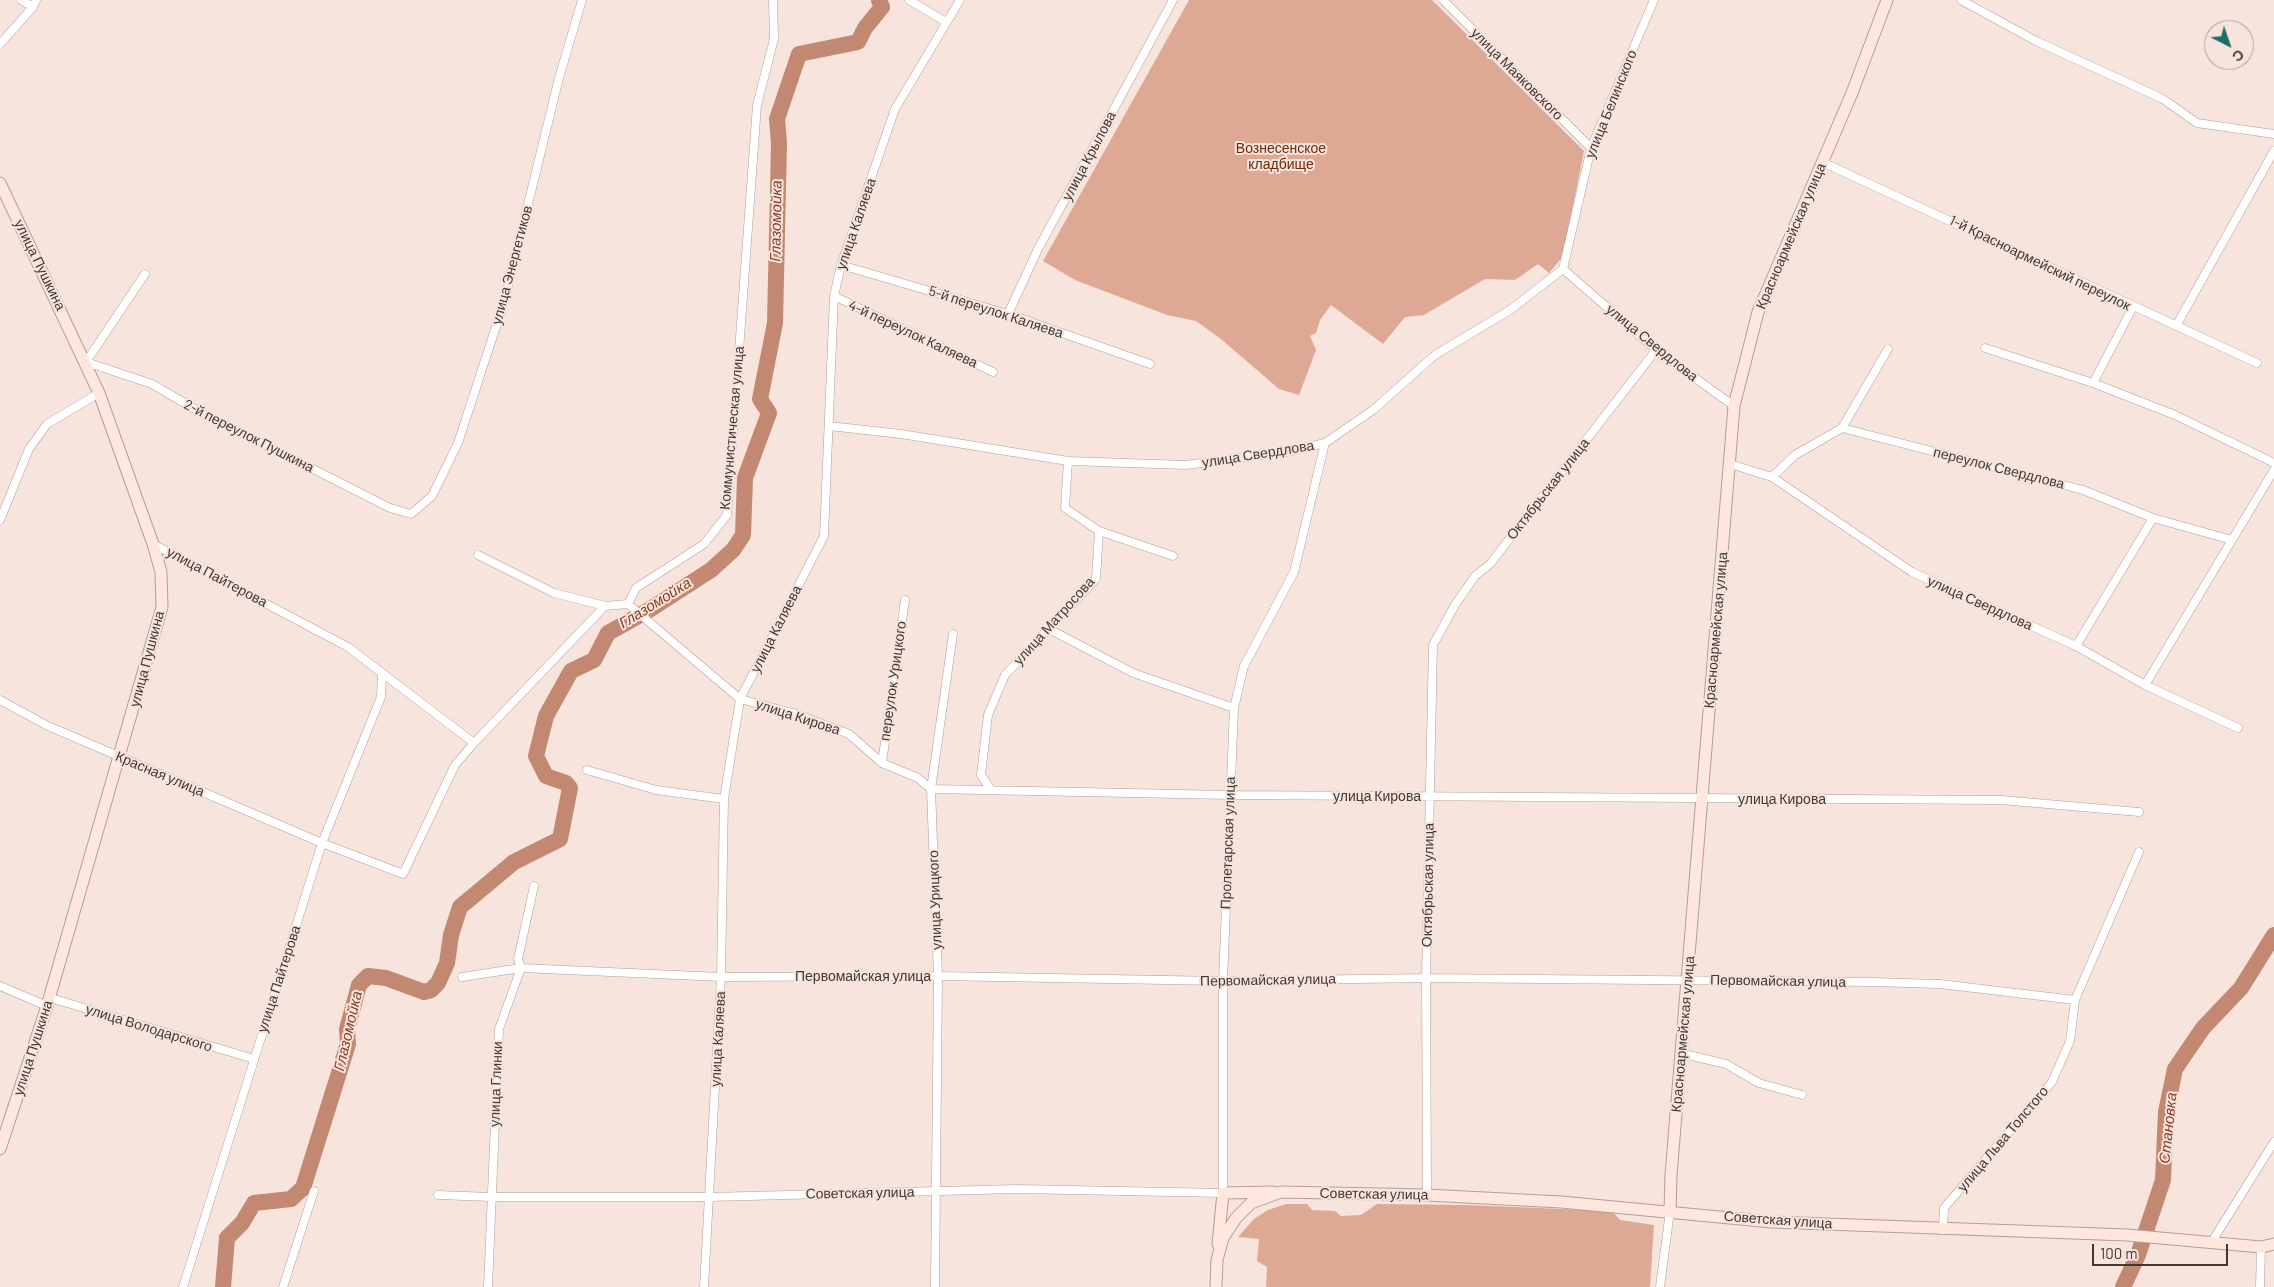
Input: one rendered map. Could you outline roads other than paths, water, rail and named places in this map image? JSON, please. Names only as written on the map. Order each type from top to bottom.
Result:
[{"type":"main road","name":"Красноармейская улица","points":[[1670,1211],[1680,1053],[1688,980],[1701,799],[1734,406],[1758,312],[1852,93],[1887,0]]},
{"type":"main road","name":"улица Пушкина","points":[[0,182],[99,393],[153,544],[161,572],[162,607],[47,1006],[0,1149]]},
{"type":"main road","name":"Советская улица","points":[[1223,1192],[1428,1195],[1561,1202],[1772,1222],[1943,1230],[2127,1235],[2261,1247],[2274,1244]]},
{"type":"main road","name":"Пролетарская улица","points":[[1216,1287],[1223,1192]]},
{"type":"main road","name":"Советская улица","points":[[1251,1203],[1281,1192]]},
{"type":"main road","name":"Пролетарская улица","points":[[1217,1260],[1223,1238],[1236,1218],[1251,1203]]},
{"type":"street","points":[[0,44],[34,4],[21,0]]},
{"type":"street","name":"улица Энергетиков","points":[[411,514],[432,496],[458,443],[504,302],[559,78],[582,0]]},
{"type":"street","name":"Коммунистическая улица","points":[[628,604],[636,588],[704,544],[727,515],[757,105],[774,39],[773,0]]},
{"type":"street","points":[[909,0],[946,22]]},
{"type":"street","name":"улица Каляева","points":[[704,1287],[721,977],[724,799],[740,699],[824,536],[834,296],[840,265],[895,109],[960,0]]},
{"type":"street","name":"улица Крылова","points":[[1008,314],[1038,249],[1173,0]]},
{"type":"street","name":"улица Маяковского","points":[[1443,0],[1591,148]]},
{"type":"street","points":[[1451,8],[1455,0]]},
{"type":"street","name":"улица Белинского","points":[[1563,269],[1591,148],[1654,0]]},
{"type":"street","points":[[1961,0],[2036,41],[2163,99],[2196,124],[2274,134]]},
{"type":"street","points":[[2176,326],[2274,151]]},
{"type":"street","name":"1-й Красноармейский переулок","points":[[1822,162],[1952,220],[2133,308],[2257,363]]},
{"type":"street","name":"5-й переулок Каляева","points":[[840,265],[1008,314],[1150,364]]},
{"type":"street","name":"улица Свердлова","points":[[829,426],[901,434],[1068,461],[1186,465],[1286,452],[1325,443],[1373,410],[1435,355],[1510,310],[1563,269],[1656,350],[1734,406]]},
{"type":"street","points":[[86,362],[145,274]]},
{"type":"street","name":"4-й переулок Каляева","points":[[834,296],[993,372]]},
{"type":"street","points":[[2093,383],[2133,308]]},
{"type":"street","points":[[1985,348],[2093,383],[2175,415],[2274,463]]},
{"type":"street","points":[[1772,477],[1795,455],[1842,428],[1888,349]]},
{"type":"street","name":"Октябрьская улица","points":[[1428,1195],[1426,978],[1433,645],[1455,605],[1475,576],[1490,564],[1656,350]]},
{"type":"street","name":"2-й переулок Пушкина","points":[[86,362],[152,384],[193,408],[390,508],[411,514]]},
{"type":"street","points":[[0,520],[29,449],[47,424],[99,393]]},
{"type":"street","name":"переулок Свердлова","points":[[1842,428],[2083,490],[2153,518],[2232,540]]},
{"type":"street","name":"Пролетарская улица","points":[[1223,1192],[1223,981],[1234,708],[1244,666],[1294,572],[1325,443]]},
{"type":"street","points":[[1068,461],[1065,508],[1098,531],[1172,556]]},
{"type":"street","name":"улица Свердлова","points":[[1730,464],[1772,477],[1912,572],[2076,646],[2145,685],[2238,728]]},
{"type":"street","points":[[2145,685],[2274,470]]},
{"type":"street","points":[[2076,646],[2153,518]]},
{"type":"street","name":"улица Матросова","points":[[991,790],[981,775],[988,715],[1005,675],[1096,579],[1098,531]]},
{"type":"street","name":"улица Пайтерова","points":[[153,544],[348,647],[382,675],[474,743]]},
{"type":"street","points":[[478,555],[554,593],[605,606],[628,604]]},
{"type":"street","name":"переулок Урицкого","points":[[882,762],[904,600]]},
{"type":"street","name":"улица Кирова","points":[[628,604],[740,699],[793,713],[849,734],[882,762],[918,778],[931,789],[1229,795],[2001,800],[2139,812]]},
{"type":"street","points":[[322,844],[404,874],[455,765],[605,606]]},
{"type":"street","points":[[1049,629],[1133,673],[1234,708]]},
{"type":"street","name":"улица Урицкого","points":[[935,1287],[938,976],[931,789],[953,634]]},
{"type":"street","name":"улица Пайтерова","points":[[183,1287],[322,844],[381,697],[382,675]]},
{"type":"street","name":"Красная улица","points":[[0,700],[48,726],[322,844]]},
{"type":"street","points":[[587,770],[656,790],[724,799]]},
{"type":"street","name":"улица Льва Толстого","points":[[1943,1230],[1944,1208],[2052,1082],[2070,1041],[2075,1000],[2139,852]]},
{"type":"street","name":"улица Глинки","points":[[488,1287],[499,1029],[521,968],[518,959],[534,886]]},
{"type":"street","name":"Первомайская улица","points":[[462,977],[521,968],[721,977],[938,976],[1223,981],[1426,978],[1688,980],[1940,984],[2075,1000]]},
{"type":"street","points":[[0,986],[47,1006]]},
{"type":"street","name":"улица Володарского","points":[[47,1006],[54,999],[254,1059]]},
{"type":"street","points":[[1680,1053],[1726,1064],[1759,1083],[1802,1095]]},
{"type":"street","points":[[2211,1243],[2274,1142]]},
{"type":"street","name":"Советская улица","points":[[438,1195],[492,1198],[710,1197],[1017,1189],[1223,1192]]},
{"type":"street","points":[[283,1287],[314,1191]]},
{"type":"street","name":"Красноармейская улица","points":[[1660,1287],[1670,1211]]},
{"type":"street","points":[[2260,1287],[2261,1247]]},
{"type":"waterway","name":"Глазомойка","points":[[223,1287],[227,1238],[242,1223],[254,1203],[291,1199],[303,1188],[348,1044],[347,1029],[359,985],[368,976],[386,978],[424,992],[431,990],[438,983],[447,963],[451,935],[460,907],[514,862],[560,839],[570,788],[566,783],[546,776],[536,756],[546,716],[571,671],[594,660],[608,633],[649,610],[711,570],[733,550],[743,535],[745,478],[769,413],[760,399],[775,323],[779,143],[777,119],[799,54],[858,42],[865,28],[882,7],[879,0]]},
{"type":"waterway","name":"Становка","points":[[2123,1287],[2138,1255],[2163,1180],[2166,1112],[2175,1069],[2203,1028],[2241,988],[2274,935]]},
{"type":"park label","name":"Вознесенское кладбище","points":[[1281,156]]}]
